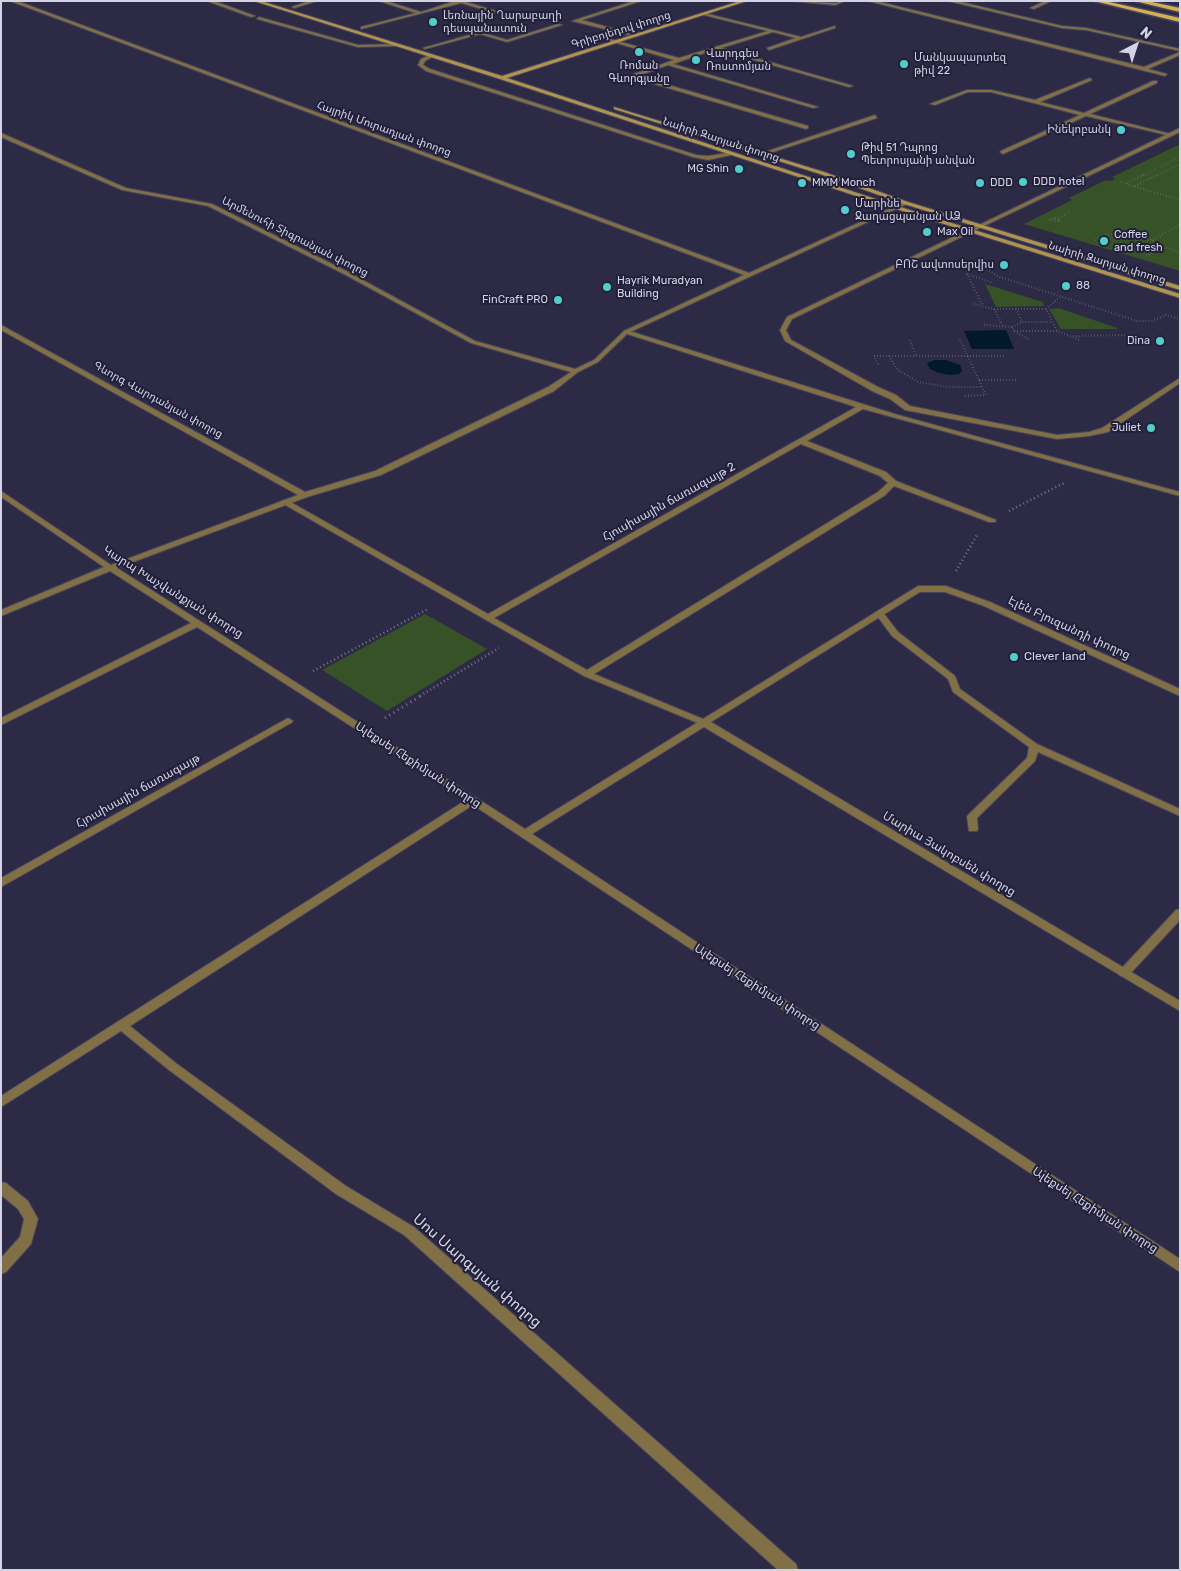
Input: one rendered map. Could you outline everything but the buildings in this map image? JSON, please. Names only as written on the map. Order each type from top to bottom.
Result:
[{"type":"main road","name":"Նաիրի Զարյան փողոց","points":[[256,1],[494,75],[510,75],[762,154],[906,203],[1180,288]]},
{"type":"main road","name":"Նաիրի Զարյան փողոց","points":[[277,1],[425,48],[733,154],[895,207],[1180,296]]},
{"type":"main road","name":"Գրիբոյեդով փողոց","points":[[502,75],[732,1]]},
{"type":"main road","name":"Գրիբոյեդով փողոց","points":[[510,75],[746,1]]},
{"type":"main road","points":[[1097,1],[1180,20]]},
{"type":"main road","points":[[1138,1],[1180,10]]},
{"type":"street","name":"Հայրիկ Մուրադյան փողոց","points":[[12,1],[749,274]]},
{"type":"street","points":[[209,1],[253,16]]},
{"type":"street","points":[[294,6],[316,1]]},
{"type":"street","points":[[381,1],[420,13]]},
{"type":"street","points":[[627,34],[575,20],[639,1]]},
{"type":"street","points":[[793,1],[836,4],[843,1]]},
{"type":"street","points":[[870,1],[1165,75]]},
{"type":"street","points":[[950,1],[1062,27],[1086,29],[1180,51]]},
{"type":"street","points":[[1032,8],[1049,1]]},
{"type":"street","points":[[363,28],[459,2],[517,18]]},
{"type":"street","points":[[706,14],[801,38]]},
{"type":"street","points":[[259,18],[358,46],[399,45]]},
{"type":"street","points":[[425,48],[480,33],[507,41],[560,25]]},
{"type":"street","points":[[769,49],[834,27]]},
{"type":"street","points":[[773,31],[633,76],[806,127]]},
{"type":"street","points":[[608,40],[679,60]]},
{"type":"street","points":[[716,48],[851,86]]},
{"type":"street","points":[[1142,69],[1180,51]]},
{"type":"street","points":[[432,56],[423,60],[420,66],[695,156],[708,158],[733,154]]},
{"type":"street","points":[[668,64],[815,107]]},
{"type":"street","points":[[1035,102],[1090,79]]},
{"type":"street","points":[[1003,152],[1154,82]]},
{"type":"street","points":[[934,104],[967,91],[991,91],[1169,135]]},
{"type":"street","points":[[762,154],[875,117]]},
{"type":"street","points":[[1180,130],[789,318],[783,330],[788,340],[893,397],[908,408],[1056,437],[1089,434],[1105,430],[1180,380]]},
{"type":"street","name":"Արմենուհի Տիգրանյան փողոց","points":[[1,135],[124,189],[210,205],[344,272],[473,342],[576,371]]},
{"type":"street","points":[[1,613],[110,568],[284,502],[378,473],[438,442],[521,405],[551,389],[576,371],[596,361],[626,332],[906,203]]},
{"type":"street","name":"Գևորգ Վարդանյան փողոց","points":[[1,327],[304,495]]},
{"type":"street","points":[[626,332],[863,406],[1180,494]]},
{"type":"street","name":"Հյուսիսային ճառագայթ 2","points":[[487,618],[863,406]]},
{"type":"street","points":[[801,441],[883,474],[893,483],[992,520]]},
{"type":"street","points":[[586,674],[881,494],[893,483]]},
{"type":"street","name":"Կարպ Խաչվանքյան փողոց","points":[[1,493],[110,568],[333,710]]},
{"type":"street","name":"Մարիա Յակոբսեն փողոց","points":[[284,502],[586,674],[705,723],[1180,1007]]},
{"type":"street","points":[[525,834],[918,589],[946,589]]},
{"type":"street","name":"Էլեն Բյուզանդի փողոց","points":[[946,589],[987,604],[1180,693]]},
{"type":"street","points":[[878,613],[895,634],[952,678],[956,690],[1034,746],[1180,813]]},
{"type":"street","points":[[1,722],[199,623]]},
{"type":"street","name":"Ալեքսեյ Հեքիմյան փողոց","points":[[333,710],[525,834],[1180,1266]]},
{"type":"street","name":"Հյուսիսային ճառագայթ","points":[[1,883],[288,721]]},
{"type":"street","points":[[973,829],[972,817],[1032,759],[1034,746]]},
{"type":"street","points":[[1,1102],[472,801]]},
{"type":"street","points":[[1124,973],[1180,913]]},
{"type":"street","name":"Սոս Սարգսյան փողոց","points":[[121,1025],[173,1067],[341,1190],[409,1230],[790,1570]]},
{"type":"street","points":[[1,1187],[23,1205],[31,1219],[26,1240],[1,1268]]},
{"type":"path","points":[[1126,184],[1180,157]]},
{"type":"path","points":[[1135,186],[1180,164]]},
{"type":"path","points":[[1116,181],[1180,200]]},
{"type":"path","points":[[1058,219],[1072,211]]},
{"type":"path","points":[[1152,240],[1180,225]]},
{"type":"path","points":[[1088,243],[1107,234],[1152,240],[1163,247],[1180,252]]},
{"type":"path","points":[[1143,257],[1163,247]]},
{"type":"path","points":[[984,268],[1000,277],[1137,321],[1152,322],[1166,315],[1180,319]]},
{"type":"path","points":[[968,269],[967,274],[983,306]]},
{"type":"path","points":[[967,274],[994,283]]},
{"type":"path","points":[[974,304],[994,309],[1046,309],[1062,296]]},
{"type":"path","points":[[994,309],[1003,327]]},
{"type":"path","points":[[1016,309],[1022,322]]},
{"type":"path","points":[[1046,309],[1057,331]]},
{"type":"path","points":[[984,326],[1012,327],[1022,322],[1052,322]]},
{"type":"path","points":[[1012,327],[1014,331],[1030,340]]},
{"type":"path","points":[[1014,331],[1057,331],[1080,340]]},
{"type":"path","points":[[1070,336],[1134,334]]},
{"type":"path","points":[[910,340],[916,356]]},
{"type":"path","points":[[960,340],[986,395],[973,395]]},
{"type":"path","points":[[875,360],[874,356],[1005,356]]},
{"type":"path","points":[[889,356],[898,370],[918,382],[949,387],[982,387]]},
{"type":"path","points":[[979,380],[1017,380]]},
{"type":"path","points":[[946,589],[973,539],[992,520],[1080,475],[1081,467]]},
{"type":"path","points":[[291,683],[451,596]]},
{"type":"path","points":[[366,731],[518,635]]},
{"type":"green space","points":[[1176,146],[1180,146],[1180,271],[1024,224],[1072,200],[1069,198],[1106,180],[1115,179],[1112,177]]},
{"type":"green space","points":[[985,284],[1043,302],[1044,306],[996,307]]},
{"type":"green space","points":[[1059,308],[1118,329],[1061,329],[1049,309]]},
{"type":"green space","points":[[425,614],[487,649],[387,711],[322,670]]},
{"type":"water","points":[[1006,330],[1014,349],[972,349],[964,331]]},
{"type":"water","points":[[934,360],[946,360],[960,365],[962,371],[959,374],[950,375],[939,373],[930,369],[927,363]]},
{"type":"place","name":"Լեռնային Ղարաբաղի դեսպանատուն","points":[[433,22]]},
{"type":"place","name":"Ռոման Գևորգյանը","points":[[639,52]]},
{"type":"place","name":"Վարդգես Ռոստոմյան","points":[[696,60]]},
{"type":"place","name":"Մանկապարտեզ թիվ 22","points":[[904,64]]},
{"type":"place","name":"Ինեկոբանկ","points":[[1121,130]]},
{"type":"place","name":"Թիվ 51 Դպրոց Պետրոսյանի անվան","points":[[851,154]]},
{"type":"place","name":"MG Shin","points":[[739,169]]},
{"type":"place","name":"DDD hotel","points":[[1023,182]]},
{"type":"place","name":"MMM Monch","points":[[802,183]]},
{"type":"place","name":"DDD","points":[[980,183]]},
{"type":"place","name":"Մարինե Ջաղացպանյան ԱՁ","points":[[845,210]]},
{"type":"place","name":"Max Oil","points":[[927,232]]},
{"type":"place","name":"Coffee and fresh","points":[[1104,241]]},
{"type":"place","name":"ԲՈՇ ավտոսերվիս","points":[[1004,265]]},
{"type":"place","name":"88","points":[[1066,286]]},
{"type":"place","name":"Hayrik Muradyan Building","points":[[607,287]]},
{"type":"place","name":"FinCraft PRO","points":[[558,300]]},
{"type":"place","name":"Dina","points":[[1160,341]]},
{"type":"place","name":"Juliet","points":[[1151,428]]},
{"type":"place","name":"Clever land","points":[[1014,657]]}]
